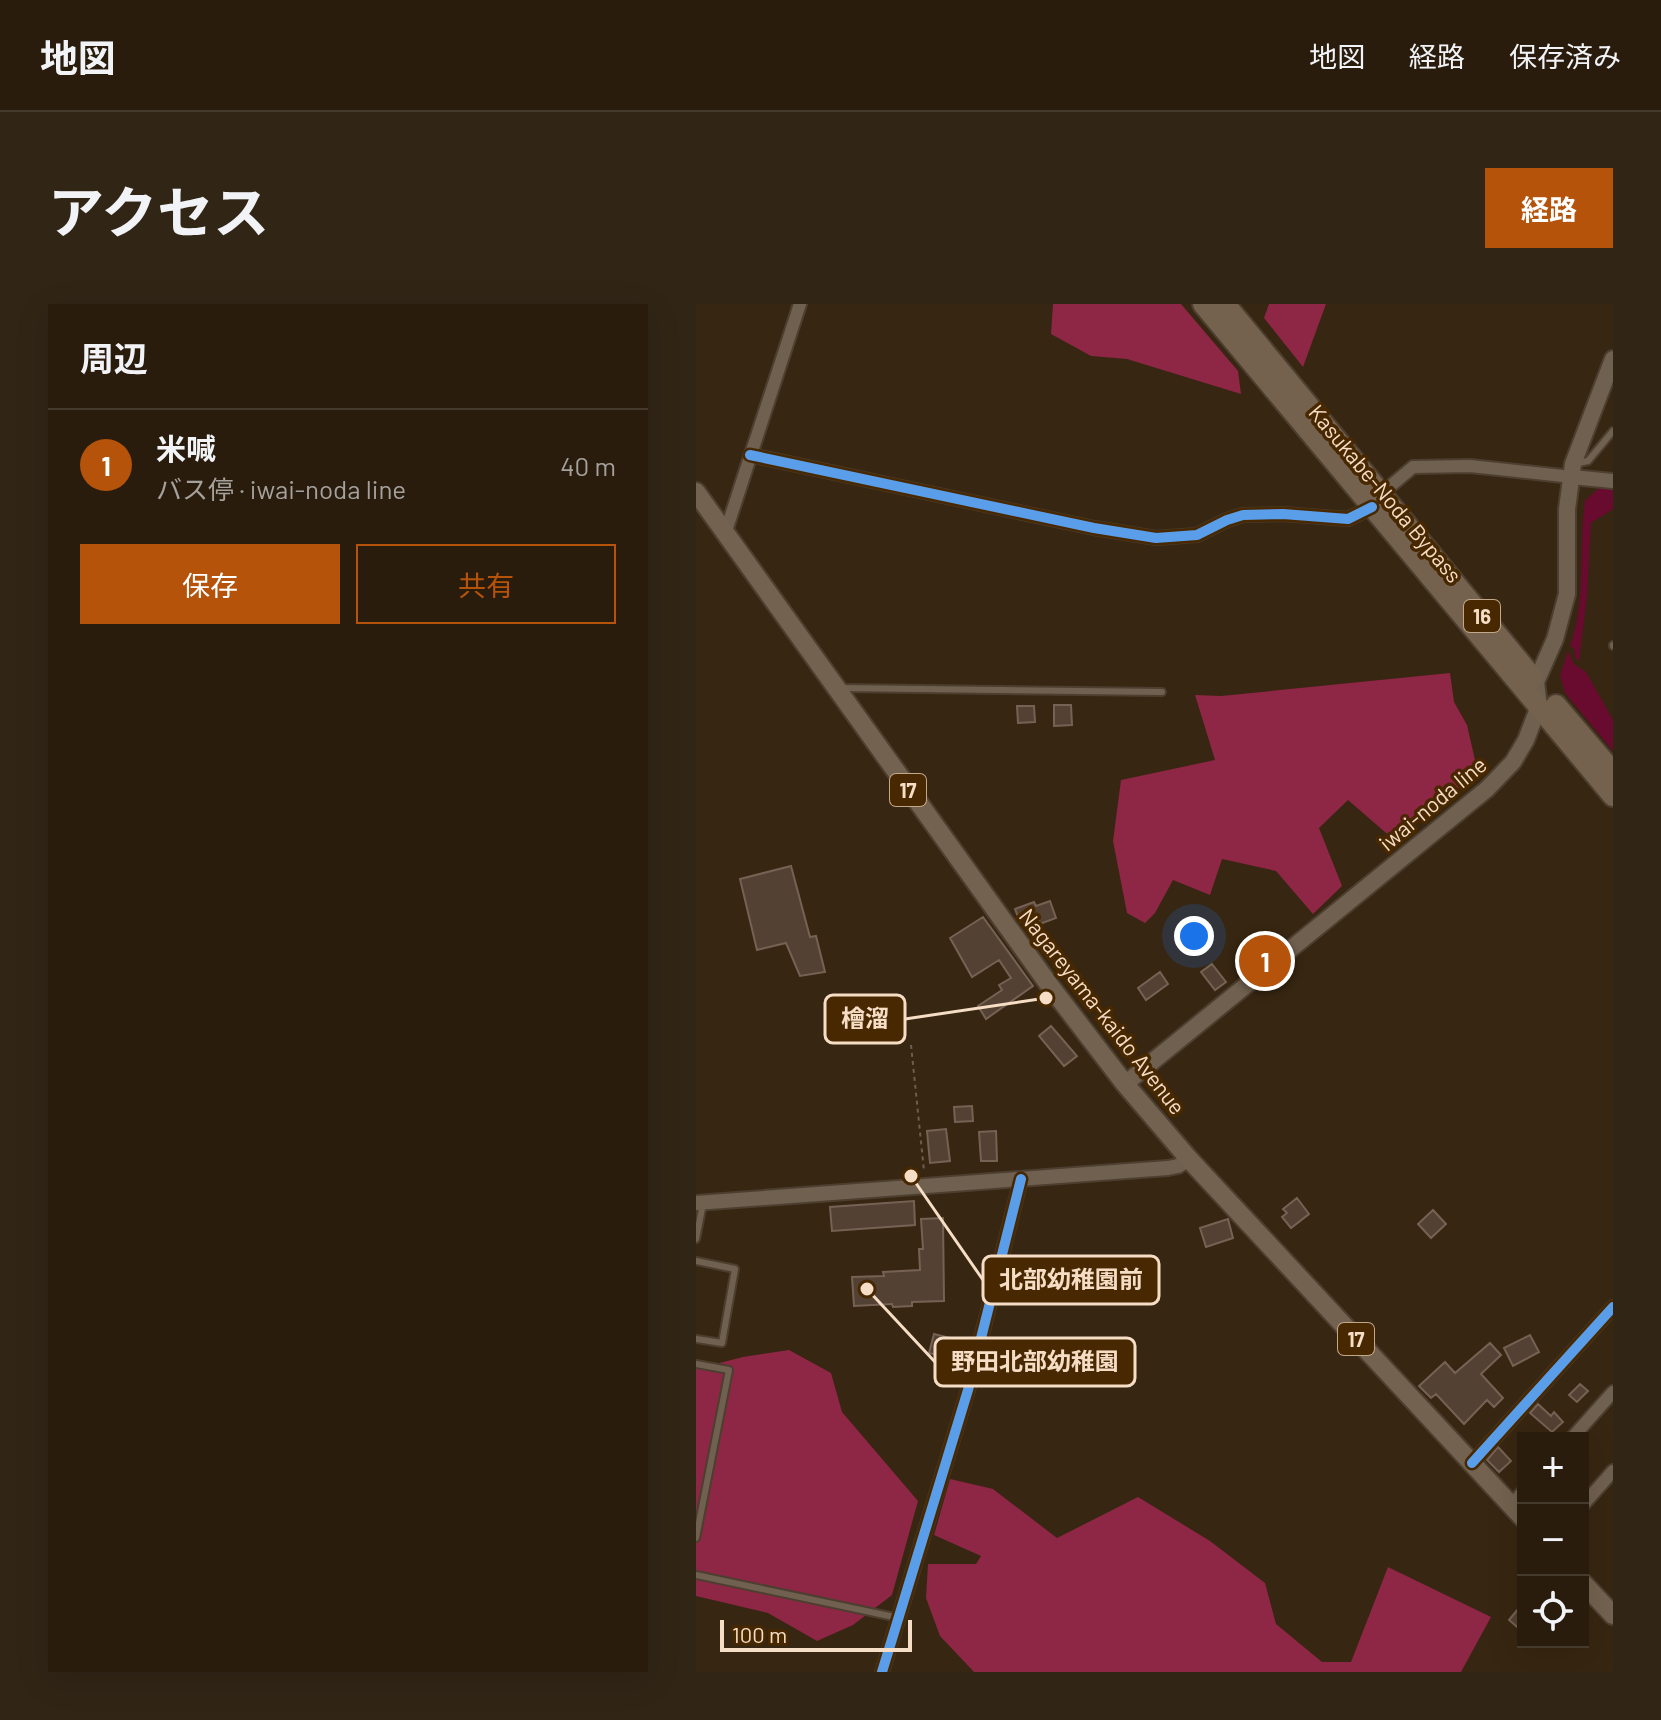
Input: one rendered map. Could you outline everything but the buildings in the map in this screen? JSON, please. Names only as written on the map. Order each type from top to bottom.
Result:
[{"type":"highway","name":"Kasukabe-Noda Bypass","points":[[1203,304],[1613,772]]},
{"type":"highway","name":"Kasukabe-Noda Bypass","points":[[1225,304],[1613,796]]},
{"type":"main road","points":[[1536,682],[1555,639],[1567,594],[1567,509],[1572,471],[1613,359]]},
{"type":"main road","name":"Nagareyama-kaido Avenue","points":[[696,492],[1050,986],[1125,1084],[1189,1159],[1472,1463],[1518,1504]]},
{"type":"main road","name":"iwai-noda line","points":[[1125,1084],[1487,789],[1513,762],[1526,740],[1539,706],[1536,682]]},
{"type":"main road","points":[[1589,1589],[1613,1615]]},
{"type":"street","points":[[726,531],[800,304]]},
{"type":"street","points":[[750,455],[1094,528],[1156,538],[1197,535],[1243,515],[1283,514],[1348,519],[1377,500],[1413,467],[1470,466],[1572,471],[1613,481]]},
{"type":"street","points":[[700,1202],[1168,1168],[1189,1159]]},
{"type":"street","points":[[882,1672],[968,1390],[1021,1179]]},
{"type":"street","points":[[1472,1463],[1613,1307]]},
{"type":"street","points":[[1577,1432],[1613,1392]]},
{"type":"street","points":[[1584,1504],[1613,1471]]},
{"type":"lane","points":[[1572,471],[1588,461],[1613,431]]},
{"type":"lane","points":[[837,688],[1162,692]]},
{"type":"lane","points":[[696,1239],[700,1202]]},
{"type":"lane","points":[[696,1261],[735,1269],[722,1343],[696,1339]]},
{"type":"lane","points":[[696,1364],[729,1370],[696,1538]]},
{"type":"lane","points":[[696,1575],[899,1618]]},
{"type":"path","points":[[911,1045],[926,1186]]},
{"type":"shaded area","points":[[1053,304],[1181,304],[1238,371],[1241,394],[1127,359],[1091,356],[1051,334]]},
{"type":"shaded area","points":[[1269,304],[1326,304],[1303,367],[1264,318]]},
{"type":"shaded area","points":[[1599,488],[1613,489],[1613,509],[1591,523],[1587,597],[1579,661],[1575,658],[1574,648],[1570,646],[1579,610],[1585,501]]},
{"type":"shaded area","points":[[1568,651],[1574,664],[1586,672],[1613,720],[1613,751],[1565,693],[1560,675]]},
{"type":"shaded area","points":[[1450,673],[1454,702],[1467,725],[1478,773],[1393,839],[1348,800],[1319,828],[1342,886],[1313,914],[1276,871],[1222,859],[1210,895],[1173,880],[1155,913],[1145,923],[1127,913],[1113,841],[1121,780],[1215,760],[1195,695],[1221,696]]},
{"type":"shaded area","points":[[789,1350],[831,1373],[842,1412],[918,1501],[892,1595],[853,1625],[817,1641],[768,1613],[696,1596],[696,1369]]},
{"type":"shaded area","points":[[950,1479],[993,1489],[1057,1538],[1138,1497],[1210,1541],[1265,1583],[1276,1624],[1322,1662],[1351,1662],[1388,1567],[1491,1617],[1461,1672],[974,1672],[940,1636],[926,1598],[928,1564],[976,1564],[981,1556],[934,1535]]},
{"type":"cycle path","points":[[750,455],[1094,528],[1156,538],[1197,535],[1243,515],[1283,514],[1348,519],[1372,507]]},
{"type":"cycle path","points":[[882,1672],[968,1390],[1021,1179]]},
{"type":"cycle path","points":[[1472,1463],[1613,1307]]},
{"type":"place","name":"米喊","points":[[1265,961]]},
{"type":"place","name":"檜溜","points":[[1046,998]]},
{"type":"place","name":"北部幼稚園前","points":[[911,1176]]},
{"type":"place","name":"野田北部幼稚園","points":[[867,1289]]}]
